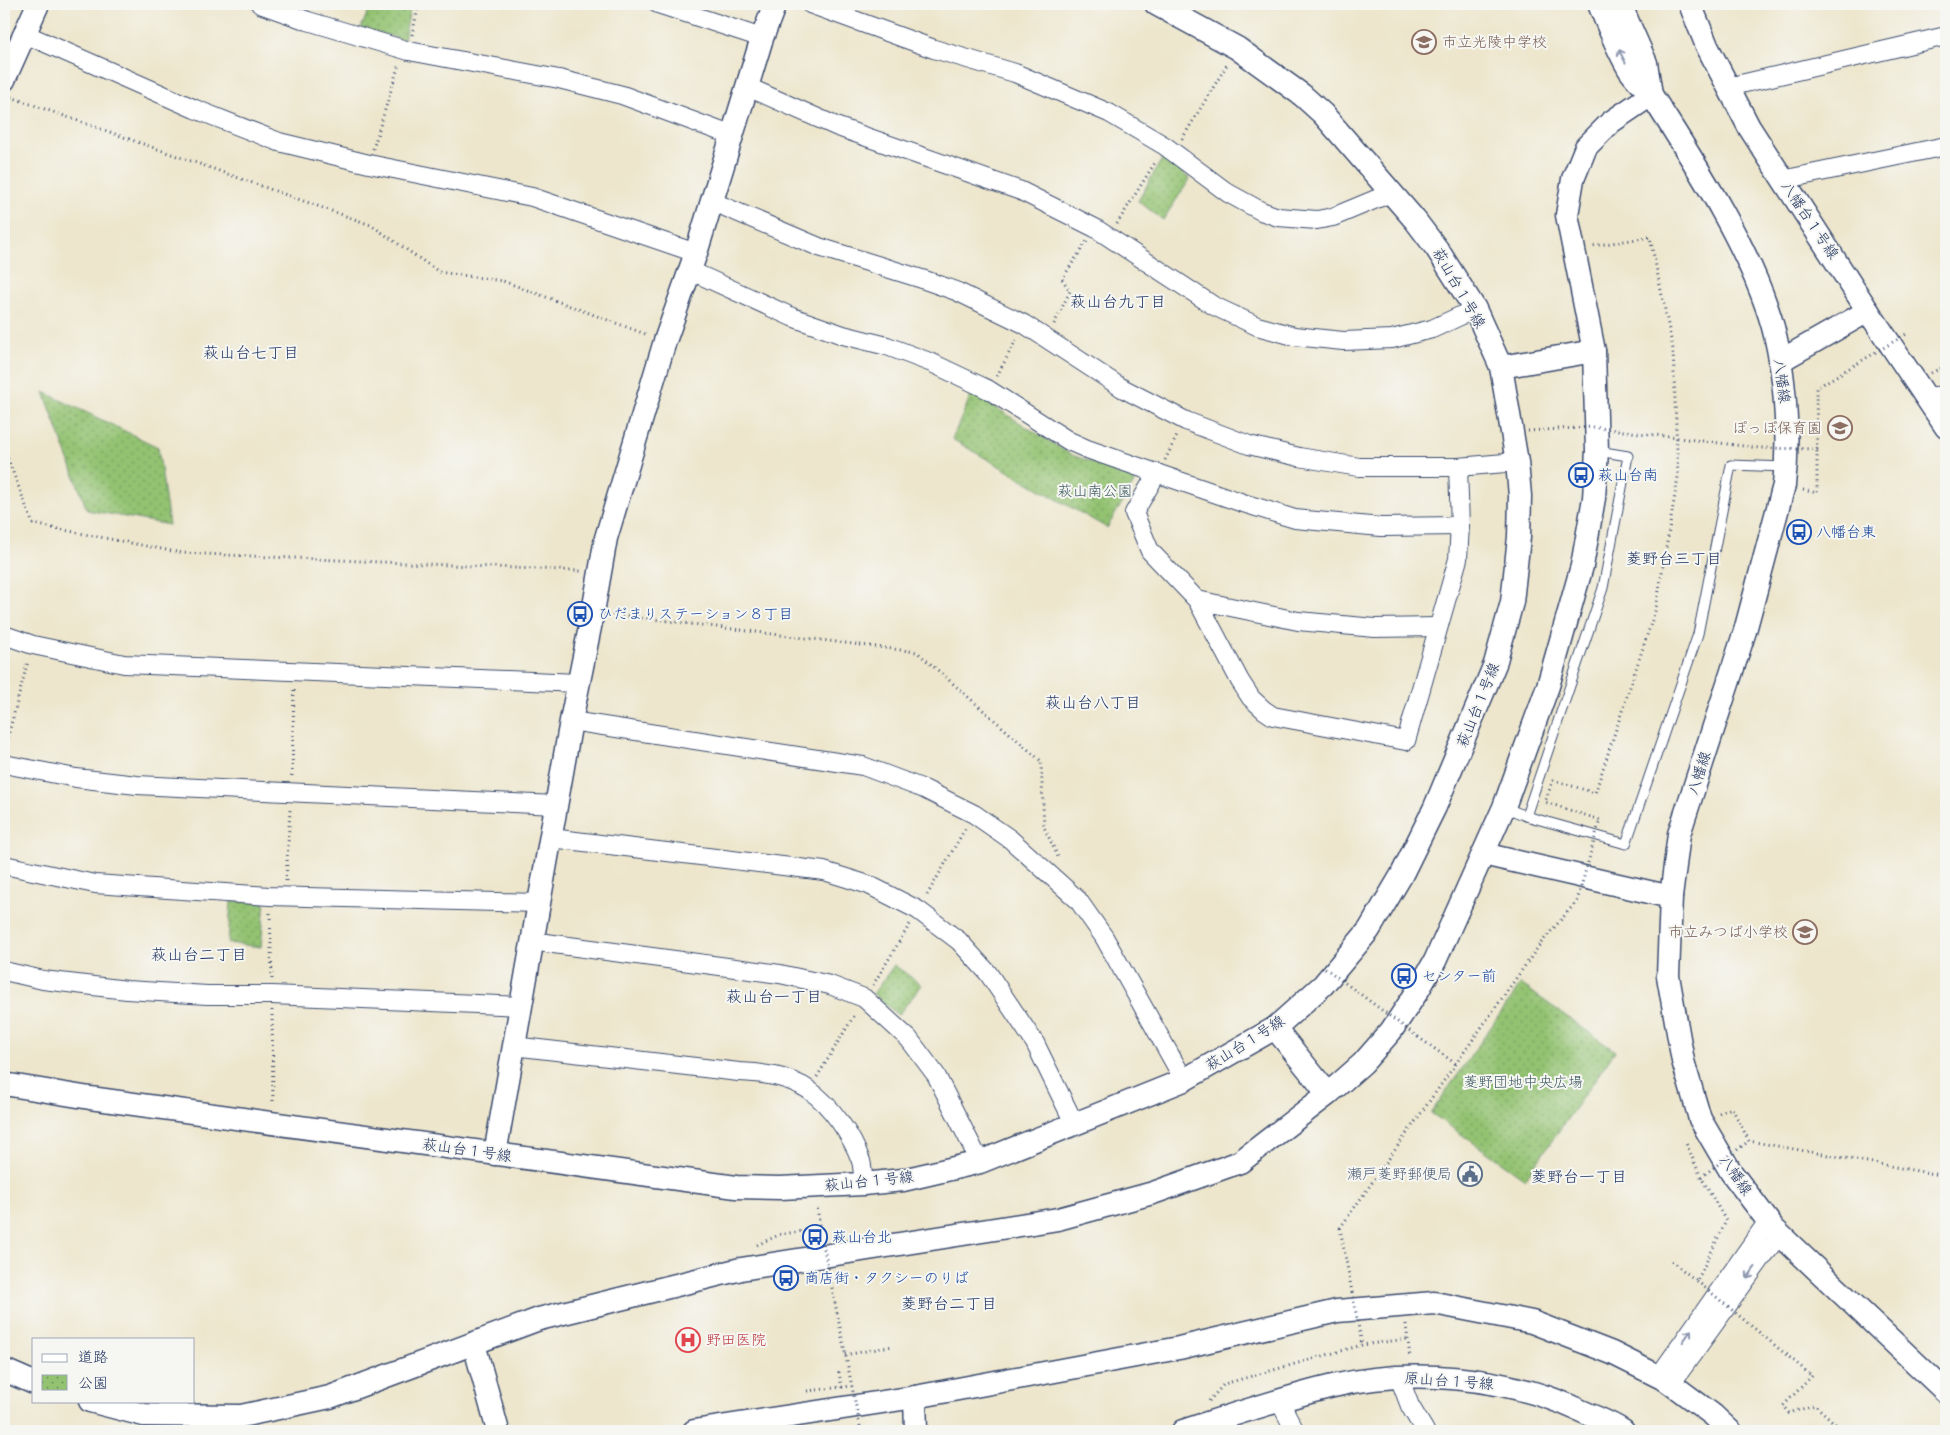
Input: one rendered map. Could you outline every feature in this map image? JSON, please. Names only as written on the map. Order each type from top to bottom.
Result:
[{"type":"street","points":[[4,83],[38,4]]},
{"type":"street","points":[[260,4],[308,21],[406,49],[559,79],[613,93],[733,136]]},
{"type":"street","points":[[658,4],[762,38]]},
{"type":"street","points":[[495,1154],[538,903],[606,538],[665,342],[733,136],[762,38],[775,4]]},
{"type":"street","points":[[810,4],[934,49],[1015,73],[1109,113],[1169,150],[1228,193],[1260,211],[1278,218],[1317,220],[1333,217],[1393,192]]},
{"type":"street","name":"萩山台１号線","points":[[4,1084],[90,1098],[736,1187],[780,1188],[863,1184],[903,1180],[980,1162],[1184,1080],[1275,1028],[1323,985],[1369,930],[1401,876],[1435,807],[1495,664],[1512,602],[1519,537],[1520,496],[1517,462],[1501,367],[1475,309],[1436,248],[1393,192],[1324,114],[1302,94],[1237,48],[1156,4]]},
{"type":"street","name":"八幡線","points":[[1599,4],[1611,35],[1630,71],[1651,95],[1695,164],[1742,250],[1768,309],[1780,360],[1786,412],[1785,476],[1745,631],[1679,834],[1671,897],[1668,976],[1683,1061],[1700,1119],[1731,1172],[1774,1228],[1946,1392]]},
{"type":"street","name":"八幡線","points":[[1620,4],[1646,63],[1651,95]]},
{"type":"street","name":"八幡台１号線","points":[[1690,4],[1707,46],[1749,127],[1782,180],[1831,251],[1868,311],[1936,396],[1946,427]]},
{"type":"street","points":[[25,34],[195,109],[279,142],[369,164],[532,197],[692,261],[792,316],[844,335],[887,346],[932,362],[989,390],[1069,441],[1087,449],[1295,519],[1381,527],[1460,526]]},
{"type":"street","points":[[1728,87],[1946,36]]},
{"type":"street","points":[[748,87],[838,127],[1021,191],[1102,233],[1214,306],[1257,326],[1294,336],[1342,341],[1392,339],[1432,329],[1475,309]]},
{"type":"street","points":[[94,1402],[144,1415],[241,1416],[330,1397],[539,1319],[741,1269],[1058,1219],[1153,1193],[1240,1162],[1328,1094],[1363,1063],[1391,1031],[1417,992],[1434,961],[1504,807],[1548,686],[1582,566],[1594,498],[1597,450],[1594,351],[1567,215],[1573,179],[1586,147],[1611,122],[1651,95]]},
{"type":"street","points":[[1782,180],[1946,146]]},
{"type":"street","points":[[711,201],[818,247],[956,291],[1024,324],[1122,388],[1186,421],[1249,445],[1330,463],[1359,467],[1458,467],[1517,462]]},
{"type":"street","points":[[1780,360],[1868,311]]},
{"type":"street","points":[[1501,367],[1594,351]]},
{"type":"street","points":[[1157,473],[1134,513],[1150,550],[1197,600],[1251,698],[1273,716],[1406,741],[1458,558],[1460,526],[1458,467]]},
{"type":"street","points":[[1197,600],[1298,621],[1375,628],[1438,627]]},
{"type":"street","points":[[4,635],[33,645],[124,664],[578,684]]},
{"type":"street","points":[[571,720],[863,766],[924,789],[974,814],[1010,839],[1078,900],[1104,937],[1184,1080]]},
{"type":"street","points":[[4,764],[76,778],[137,785],[556,805]]},
{"type":"street","points":[[551,838],[824,871],[869,885],[918,910],[959,941],[988,973],[1035,1043],[1075,1125]]},
{"type":"street","points":[[1483,854],[1671,897]]},
{"type":"street","points":[[4,865],[105,884],[269,896],[538,903]]},
{"type":"street","points":[[532,941],[780,974],[830,985],[864,998],[909,1039],[936,1075],[980,1162]]},
{"type":"street","points":[[4,971],[43,980],[127,990],[521,1006]]},
{"type":"street","points":[[1275,1028],[1328,1094]]},
{"type":"street","points":[[513,1046],[739,1072],[764,1073],[786,1080],[809,1090],[846,1129],[862,1163],[863,1184]]},
{"type":"street","points":[[1665,1380],[1764,1255],[1774,1228]]},
{"type":"street","points":[[694,1431],[915,1397],[1179,1348],[1337,1311],[1434,1303],[1532,1322],[1612,1353],[1665,1380],[1713,1415],[1730,1431]]},
{"type":"street","points":[[474,1344],[498,1431]]},
{"type":"street","points":[[4,1370],[32,1382]]},
{"type":"street","points":[[1406,1377],[1410,1406],[1425,1431]]},
{"type":"street","name":"原山台１号線","points":[[1183,1431],[1334,1386],[1406,1377],[1485,1381],[1518,1387],[1554,1398],[1623,1431]]},
{"type":"street","points":[[915,1397],[916,1431]]},
{"type":"street","points":[[1280,1402],[1296,1431]]},
{"type":"lane","points":[[1526,816],[1603,588],[1628,456],[1597,450]]},
{"type":"lane","points":[[1504,807],[1526,816],[1626,844],[1698,634],[1731,465],[1785,476]]},
{"type":"path","points":[[369,164],[406,49],[418,4]]},
{"type":"path","points":[[1047,338],[1070,291],[1062,279],[1169,150],[1237,48]]},
{"type":"path","points":[[4,83],[371,225],[439,272],[503,281],[665,342]]},
{"type":"path","points":[[1362,1345],[1340,1228],[1541,943],[1577,901],[1600,820],[1545,802],[1552,780],[1595,793],[1656,608],[1678,478],[1673,349],[1650,237],[1574,249]]},
{"type":"path","points":[[989,390],[1024,324]]},
{"type":"path","points":[[1785,476],[1817,494],[1816,388],[1908,333]]},
{"type":"path","points":[[1934,372],[1946,366]]},
{"type":"path","points":[[1157,473],[1186,421]]},
{"type":"path","points":[[1528,431],[1592,427],[1759,448],[1817,448]]},
{"type":"path","points":[[4,449],[33,524],[182,553],[600,572]]},
{"type":"path","points":[[593,612],[917,652],[1041,761],[1044,827],[1059,860]]},
{"type":"path","points":[[4,750],[33,645]]},
{"type":"path","points":[[809,1090],[974,814]]},
{"type":"path","points":[[1325,968],[1456,1064]]},
{"type":"path","points":[[1700,1119],[1732,1108],[1749,1141]]},
{"type":"path","points":[[1685,1141],[1701,1177],[1726,1221],[1697,1281]]},
{"type":"path","points":[[1701,1177],[1749,1141],[1946,1176]]},
{"type":"path","points":[[816,1204],[861,1431]]},
{"type":"path","points":[[781,1234],[820,1229]]},
{"type":"path","points":[[1671,1261],[1812,1376],[1783,1406],[1789,1413],[1815,1405],[1843,1431]]},
{"type":"path","points":[[1405,1306],[1407,1340],[1406,1377]]},
{"type":"path","points":[[1214,1421],[1209,1402],[1224,1384],[1362,1345],[1407,1340]]},
{"type":"path","points":[[845,1355],[893,1346]]},
{"type":"path","points":[[840,1372],[843,1393]]},
{"type":"path","points":[[807,1391],[852,1386]]},
{"type":"green space","points":[[371,4],[411,5],[404,40],[361,28]]},
{"type":"green space","points":[[1163,157],[1190,179],[1163,220],[1138,201]]},
{"type":"green space","points":[[44,392],[158,447],[169,525],[87,510]]},
{"type":"green space","name":"萩山南公園","points":[[972,393],[1072,455],[1137,478],[1107,528],[952,439]]},
{"type":"green space","points":[[231,901],[265,902],[261,947],[228,943]]},
{"type":"green space","points":[[894,965],[922,985],[898,1015],[873,994]]},
{"type":"green space","name":"菱野団地中央広場","points":[[1521,984],[1615,1051],[1525,1179],[1431,1113]]},
{"type":"place","name":"市立光陵中学校","points":[[1424,42]]},
{"type":"place","name":"ぽっぽ保育園","points":[[1840,428]]},
{"type":"place","name":"萩山台南","points":[[1581,475]]},
{"type":"place","name":"八幡台東","points":[[1799,532]]},
{"type":"place","name":"ひだまりステーション８丁目","points":[[580,614]]},
{"type":"place","name":"市立みつば小学校","points":[[1805,932]]},
{"type":"place","name":"センター前","points":[[1404,976]]},
{"type":"place","name":"瀬戸菱野郵便局","points":[[1470,1174]]},
{"type":"place","name":"萩山台北","points":[[815,1237]]},
{"type":"place","name":"商店街・タクシーのりば","points":[[786,1278]]},
{"type":"place","name":"野田医院","points":[[688,1340]]},
{"type":"district","name":"萩山台九丁目","points":[[1118,301]]},
{"type":"district","name":"萩山台七丁目","points":[[251,352]]},
{"type":"district","name":"菱野台三丁目","points":[[1674,558]]},
{"type":"district","name":"萩山台八丁目","points":[[1093,702]]},
{"type":"district","name":"萩山台二丁目","points":[[199,954]]},
{"type":"district","name":"萩山台一丁目","points":[[774,996]]},
{"type":"district","name":"菱野台一丁目","points":[[1579,1176]]},
{"type":"district","name":"菱野台二丁目","points":[[949,1303]]}]
